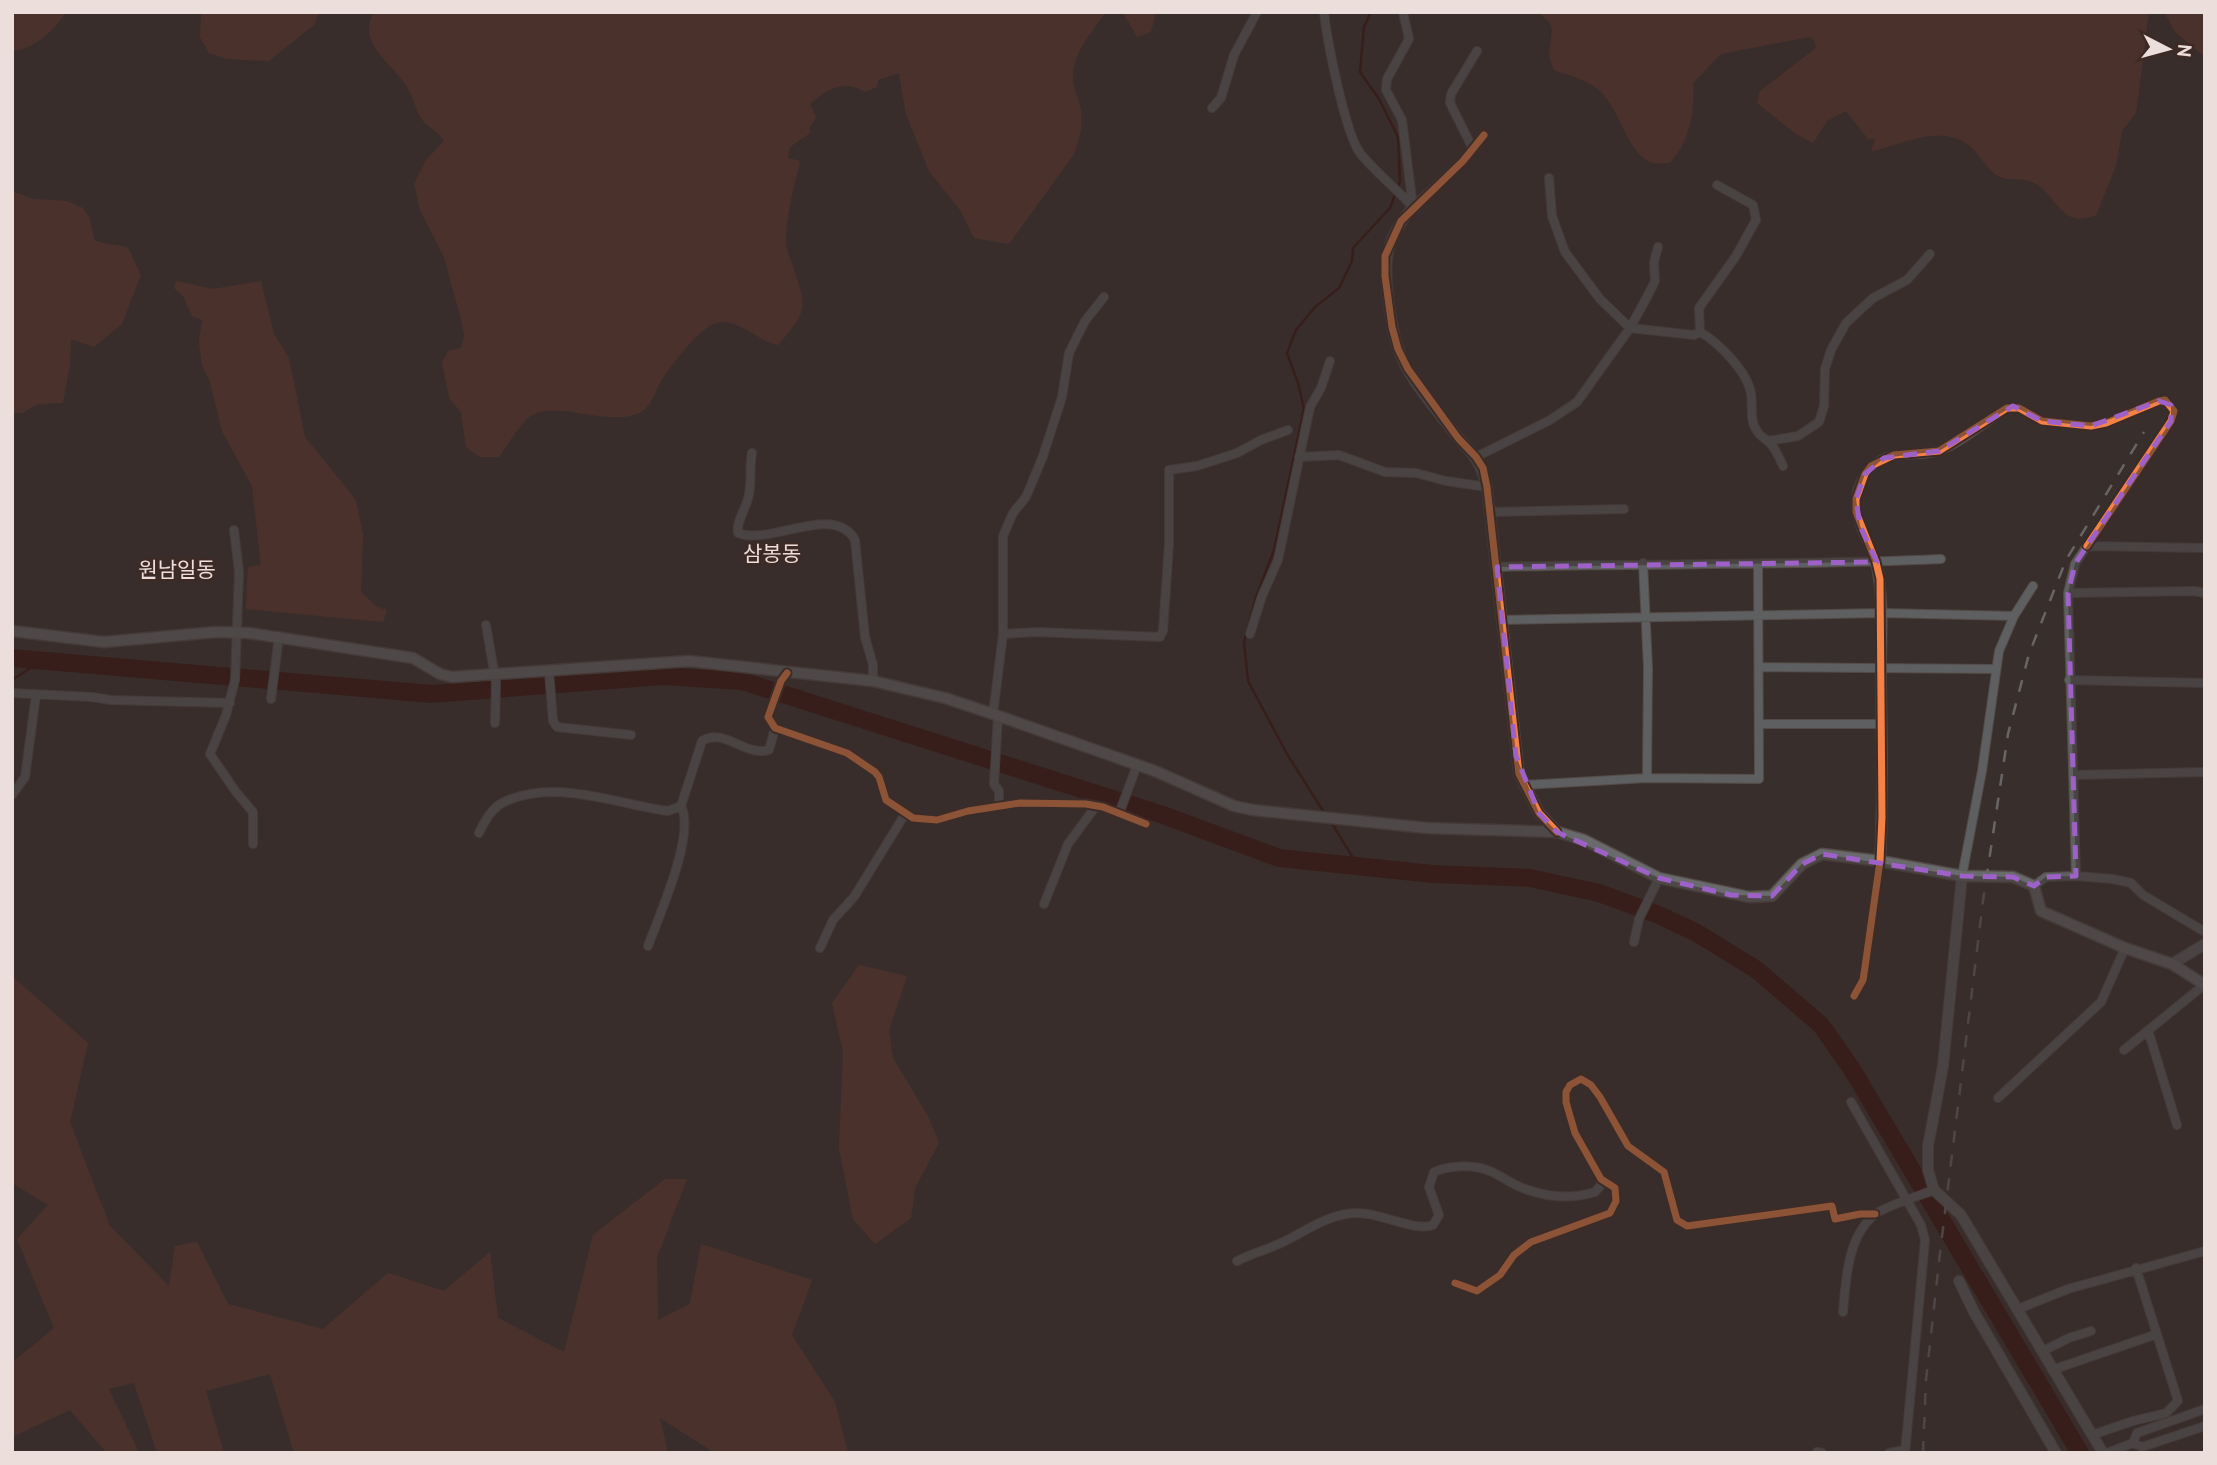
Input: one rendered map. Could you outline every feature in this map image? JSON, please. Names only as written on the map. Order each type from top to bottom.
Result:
[{"type":"main road","points":[[12,631],[104,642],[237,632],[279,636],[413,658],[440,674],[452,677],[495,678],[689,661],[716,663],[784,677],[873,681],[945,698],[995,715],[1182,782],[1234,806],[1427,828],[1557,832],[1584,840],[1659,878],[1731,895],[1760,898],[1772,896],[1802,864],[1822,854],[1962,876],[2016,878],[2034,886],[2041,911],[2125,948],[2172,964],[2204,985]]},
{"type":"street","points":[[1212,108],[1221,98],[1234,55],[1257,12]]},
{"type":"street","points":[[1324,12],[1338,83],[1354,142],[1360,153],[1413,207]]},
{"type":"street","points":[[1403,12],[1409,39],[1387,79],[1386,89],[1402,120],[1413,207]]},
{"type":"street","points":[[1473,149],[1450,103],[1451,94],[1478,51]]},
{"type":"street","points":[[1485,135],[1463,162],[1401,221],[1385,256],[1385,275],[1392,327],[1398,349],[1413,377],[1483,468],[1488,487],[1516,756],[1523,785],[1539,813],[1557,832]]},
{"type":"street","points":[[1549,178],[1552,216],[1565,252],[1600,299],[1630,328],[1694,335],[1700,332]]},
{"type":"street","points":[[1700,332],[1699,308],[1736,256],[1756,220],[1752,205],[1717,184]]},
{"type":"street","points":[[1476,457],[1550,420],[1577,402],[1630,328],[1655,281],[1654,262],[1658,247]]},
{"type":"street","points":[[1768,441],[1798,436],[1819,422],[1824,405],[1825,369],[1831,350],[1846,323],[1873,298],[1907,280],[1930,254]]},
{"type":"street","points":[[999,806],[999,790],[994,784],[995,715],[1003,634],[1003,536],[1013,513],[1026,497],[1043,456],[1062,397],[1069,353],[1085,321],[1104,297]]},
{"type":"street","points":[[1700,332],[1725,352],[1747,383],[1751,390],[1753,423],[1777,453],[1783,466]]},
{"type":"street","points":[[1250,634],[1262,596],[1278,560],[1310,407],[1321,388],[1329,361]]},
{"type":"street","points":[[1854,996],[1863,980],[1880,861],[1882,817],[1880,579],[1856,512],[1856,499],[1865,474],[1871,466],[1884,458],[1939,451],[2013,406],[2042,421],[2091,426],[2106,423],[2165,400],[2174,411],[2171,421],[2075,564],[2068,593],[2077,876]]},
{"type":"street","points":[[1003,634],[1037,632],[1160,637],[1168,586],[1169,470],[1197,466],[1237,453],[1288,430]]},
{"type":"street","points":[[752,453],[749,465],[750,492],[739,521],[738,533],[770,533],[827,524],[838,525],[850,531],[855,540],[865,637],[873,665],[873,681]]},
{"type":"street","points":[[1299,457],[1339,455],[1385,472],[1416,473],[1446,481],[1488,487]]},
{"type":"street","points":[[1490,512],[1624,509]]},
{"type":"street","points":[[234,530],[239,572],[236,680],[211,754],[253,812],[253,844]]},
{"type":"street","points":[[2087,547],[2205,548]]},
{"type":"street","points":[[1497,567],[1941,559]]},
{"type":"street","points":[[1643,564],[1648,668],[1647,778]]},
{"type":"street","points":[[1523,785],[1647,778],[1759,779],[1758,564]]},
{"type":"street","points":[[2033,586],[2014,616],[1999,651],[1982,771],[1962,876],[1943,1066],[1928,1146],[1931,1191],[1961,1214],[2052,1370],[2105,1453],[2133,1443],[2142,1447],[2205,1426]]},
{"type":"street","points":[[2068,593],[2205,593]]},
{"type":"street","points":[[1502,620],[1882,613],[2014,616]]},
{"type":"street","points":[[486,625],[498,698],[495,723]]},
{"type":"street","points":[[271,699],[279,636]]},
{"type":"street","points":[[1759,667],[1996,670]]},
{"type":"street","points":[[550,674],[552,721],[557,727],[631,735]]},
{"type":"street","points":[[784,677],[768,717],[775,728],[847,753],[879,777],[886,800],[905,814],[923,820],[936,820],[1020,803],[1096,806],[1146,824]]},
{"type":"street","points":[[2069,680],[2205,683]]},
{"type":"street","points":[[12,694],[230,703]]},
{"type":"street","points":[[12,796],[25,778],[36,695]]},
{"type":"street","points":[[1759,724],[1882,724]]},
{"type":"street","points":[[648,946],[677,867],[685,826],[685,813],[681,806],[702,741],[717,737],[763,752],[769,750],[775,728]]},
{"type":"street","points":[[1119,813],[1137,765]]},
{"type":"street","points":[[2073,775],[2205,772]]},
{"type":"street","points":[[479,833],[485,819],[500,804],[542,793],[576,794],[668,811],[681,806]]},
{"type":"street","points":[[1044,904],[1068,844],[1096,806]]},
{"type":"street","points":[[820,948],[833,920],[854,897],[905,814]]},
{"type":"street","points":[[2034,886],[2046,877],[2077,876],[2131,883],[2143,895],[2205,932]]},
{"type":"street","points":[[1634,942],[1639,919],[1659,878]]},
{"type":"street","points":[[2172,964],[2205,944]]},
{"type":"street","points":[[1998,1098],[2102,1002],[2125,948]]},
{"type":"street","points":[[2124,1049],[2204,985]]},
{"type":"street","points":[[2148,1030],[2177,1125]]},
{"type":"street","points":[[1455,1283],[1477,1291],[1500,1275],[1514,1255],[1531,1242],[1610,1213],[1616,1201],[1615,1188],[1601,1179],[1575,1133],[1568,1112],[1566,1092],[1575,1081],[1581,1079],[1591,1085],[1628,1146],[1664,1172],[1677,1220],[1687,1226],[1832,1206],[1835,1219],[1875,1214],[1931,1191]]},
{"type":"street","points":[[1851,1102],[1909,1200],[1925,1240],[1905,1451],[1889,1453]]},
{"type":"street","points":[[1237,1261],[1345,1214],[1370,1214],[1421,1226],[1433,1225],[1440,1214],[1429,1187],[1434,1172],[1442,1168],[1454,1166],[1486,1170],[1523,1188],[1552,1196],[1571,1197],[1595,1192],[1601,1185],[1601,1179]]},
{"type":"street","points":[[1843,1312],[1850,1259],[1856,1243],[1875,1214]]},
{"type":"street","points":[[2018,1309],[2068,1289],[2205,1251]]},
{"type":"street","points":[[2092,1435],[2166,1413],[2178,1401],[2136,1268]]},
{"type":"street","points":[[1959,1281],[2055,1452]]},
{"type":"street","points":[[2043,1351],[2091,1331]]},
{"type":"street","points":[[2052,1370],[2157,1334]]},
{"type":"street","points":[[2133,1443],[2137,1433],[2205,1409]]},
{"type":"highlighted area","points":[[2159,401],[2171,405],[2171,421],[2075,564],[2068,593],[2076,876],[2046,877],[2034,886],[2013,877],[1962,876],[1822,854],[1802,864],[1772,896],[1731,895],[1659,878],[1557,832],[1539,813],[1516,756],[1497,567],[1877,562],[1860,526],[1856,499],[1865,474],[1884,458],[1939,451],[2013,406],[2042,421],[2091,426]]},
{"type":"shaded area","points":[[12,12],[66,12],[43,38],[28,47],[12,51]]},
{"type":"shaded area","points":[[201,12],[319,12],[314,25],[269,61],[227,59],[209,53],[200,37]]},
{"type":"shaded area","points":[[374,12],[1106,12],[1085,41],[1074,66],[1073,81],[1081,108],[1081,121],[1074,154],[1009,244],[974,238],[960,210],[929,171],[906,114],[899,73],[878,80],[877,87],[865,92],[850,86],[829,90],[810,104],[816,117],[809,129],[810,133],[790,147],[788,158],[800,161],[789,211],[786,244],[801,292],[802,309],[795,324],[778,345],[730,323],[714,324],[686,348],[663,378],[651,402],[639,413],[612,417],[552,410],[539,412],[524,422],[499,457],[480,457],[466,447],[461,412],[449,398],[442,363],[448,351],[461,348],[464,335],[462,322],[444,257],[420,210],[414,184],[426,160],[444,141],[421,118],[407,87],[373,43],[369,34]]},
{"type":"shaded area","points":[[1123,12],[1156,12],[1151,32],[1137,37]]},
{"type":"shaded area","points":[[1538,12],[2149,12],[2136,113],[2122,131],[2116,166],[2096,215],[2083,219],[2066,214],[2047,193],[2030,181],[1998,176],[1972,149],[1955,138],[1923,137],[1871,151],[1875,139],[1868,139],[1846,111],[1827,121],[1813,143],[1796,134],[1757,103],[1760,91],[1816,48],[1814,40],[1809,37],[1721,54],[1693,83],[1689,126],[1677,154],[1670,163],[1653,163],[1637,152],[1609,102],[1598,89],[1554,70],[1549,56],[1552,30],[1550,23]]},
{"type":"shaded area","points":[[2164,12],[2205,12],[2205,57],[2175,32]]},
{"type":"shaded area","points":[[12,191],[33,199],[67,201],[83,208],[90,219],[94,240],[128,248],[141,275],[122,324],[94,347],[71,339],[70,364],[63,403],[38,404],[22,413],[12,413]]},
{"type":"shaded area","points":[[176,281],[213,289],[261,281],[274,334],[289,358],[305,437],[356,500],[363,535],[361,592],[377,607],[387,610],[383,622],[246,609],[248,567],[261,565],[252,486],[222,431],[210,382],[202,365],[199,342],[202,320],[192,316],[183,296],[174,288]]},
{"type":"shaded area","points":[[859,965],[907,976],[889,1030],[893,1058],[929,1118],[939,1143],[915,1188],[911,1218],[875,1244],[853,1219],[839,1148],[843,1052],[832,1003]]},
{"type":"shaded area","points":[[12,976],[88,1043],[70,1122],[110,1226],[169,1286],[175,1246],[197,1242],[228,1304],[323,1329],[388,1273],[444,1291],[490,1252],[498,1318],[564,1352],[593,1235],[665,1179],[687,1179],[657,1258],[658,1320],[690,1304],[701,1244],[812,1280],[792,1335],[835,1402],[848,1453],[715,1453],[660,1418],[668,1453],[294,1453],[270,1374],[206,1391],[224,1453],[157,1453],[134,1383],[109,1389],[139,1452],[107,1453],[70,1410],[12,1437],[12,1363],[54,1328],[17,1239],[48,1205],[12,1183]]},
{"type":"waterway","points":[[1325,814],[1287,754],[1248,681],[1244,642],[1256,597],[1274,550],[1304,409],[1287,353],[1296,330],[1315,307],[1339,288],[1352,261],[1353,248],[1390,208],[1400,181],[1398,137],[1379,99],[1360,72],[1364,27],[1371,12]]},
{"type":"waterway","points":[[12,658],[432,694],[663,676],[742,681],[1163,815],[1279,858],[1433,874],[1530,878],[1599,893],[1659,915],[1697,933],[1757,970],[1821,1025],[1853,1071],[2080,1453]]},
{"type":"waterway","points":[[12,680],[41,661]]},
{"type":"waterway","points":[[1331,822],[1358,866]]},
{"type":"railway","points":[[1923,1453],[1926,1380],[1940,1253],[1983,901],[2008,734],[2029,654],[2066,560],[2144,432]]},
{"type":"cycle path","points":[[1484,135],[1463,161],[1401,221],[1385,256],[1385,276],[1392,327],[1398,349],[1408,369],[1483,468],[1519,774],[1539,813],[1557,832]]},
{"type":"cycle path","points":[[1854,996],[1863,980],[1880,861],[1882,817],[1880,579],[1856,512],[1856,499],[1865,474],[1871,466],[1894,455],[1939,451],[2007,408],[2019,408],[2042,421],[2091,426],[2106,423],[2165,400],[2174,411],[2171,421],[2087,546]]},
{"type":"cycle path","points":[[787,673],[781,681],[768,717],[775,728],[847,753],[875,772],[886,800],[913,818],[937,820],[968,811],[1020,803],[1086,804],[1103,807],[1146,824]]},
{"type":"cycle path","points":[[1455,1283],[1477,1291],[1500,1275],[1514,1255],[1531,1242],[1610,1213],[1616,1201],[1615,1188],[1601,1179],[1575,1133],[1566,1102],[1566,1092],[1570,1085],[1581,1079],[1591,1085],[1600,1097],[1628,1146],[1664,1172],[1677,1220],[1687,1226],[1832,1206],[1835,1219],[1875,1214]]},
{"type":"district","name":"삼봉동","points":[[772,553]]},
{"type":"district","name":"원남일동","points":[[177,569]]}]
